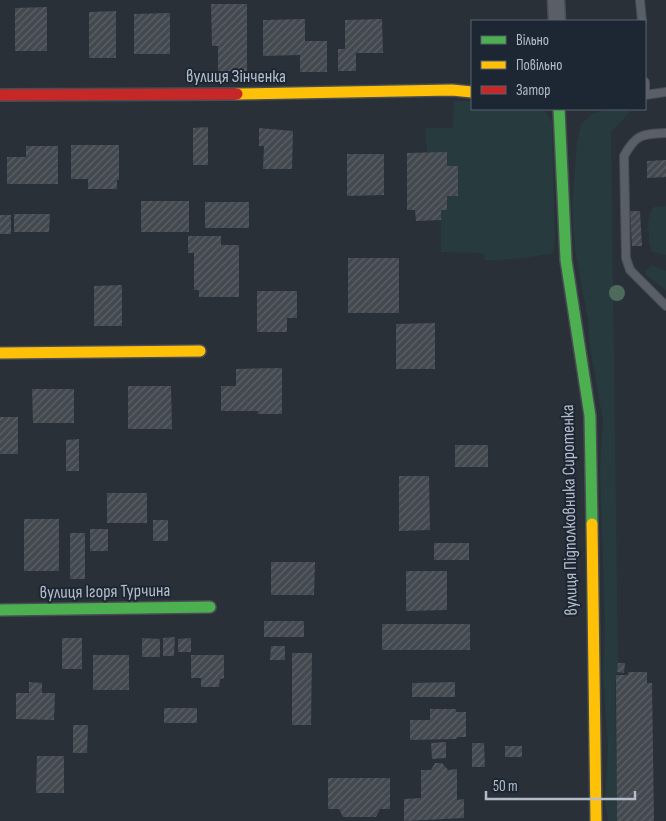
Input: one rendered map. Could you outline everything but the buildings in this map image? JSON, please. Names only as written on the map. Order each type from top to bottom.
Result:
[{"type":"street","points":[[556,0],[557,20]]},
{"type":"street","name":"вулиця Зінченка","points":[[0,95],[328,93],[452,90],[471,92]]},
{"type":"street","name":"вулиця Підполковника Сиротенка","points":[[559,110],[566,260],[590,416],[596,821]]},
{"type":"street","points":[[0,352],[200,351]]},
{"type":"street","name":"вулиця Ігоря Турчина","points":[[0,610],[210,608]]},
{"type":"lane","points":[[640,0],[642,20]]},
{"type":"lane","points":[[646,95],[666,92]]},
{"type":"lane","points":[[666,133],[642,134],[631,143],[624,156],[626,258],[630,270],[666,306]]},
{"type":"green space","points":[[454,101],[471,101],[471,110],[545,110],[552,122],[555,244],[553,253],[503,260],[485,260],[483,253],[441,252],[441,210],[447,196],[458,196],[458,167],[447,166],[427,153],[425,128],[453,128]]},
{"type":"green space","points":[[603,110],[632,110],[611,132],[618,663],[615,684],[617,821],[608,821],[605,804],[608,747],[603,674],[605,624],[600,469],[603,421],[590,347],[588,319],[575,250],[572,207],[577,142],[581,124],[592,114]]},
{"type":"green space","points":[[666,206],[666,255],[652,252],[649,242],[648,222],[654,207]]},
{"type":"green space","points":[[652,265],[666,271],[666,290],[646,275],[645,271]]},
{"type":"traffic: fast","points":[[559,110],[566,260],[590,416],[592,524]]},
{"type":"traffic: fast","points":[[0,610],[210,607]]},
{"type":"traffic: slow","points":[[237,94],[452,90],[471,92]]},
{"type":"traffic: slow","points":[[0,353],[200,351]]},
{"type":"traffic: slow","points":[[592,524],[596,821]]},
{"type":"traffic: jam","points":[[0,95],[237,94]]}]
